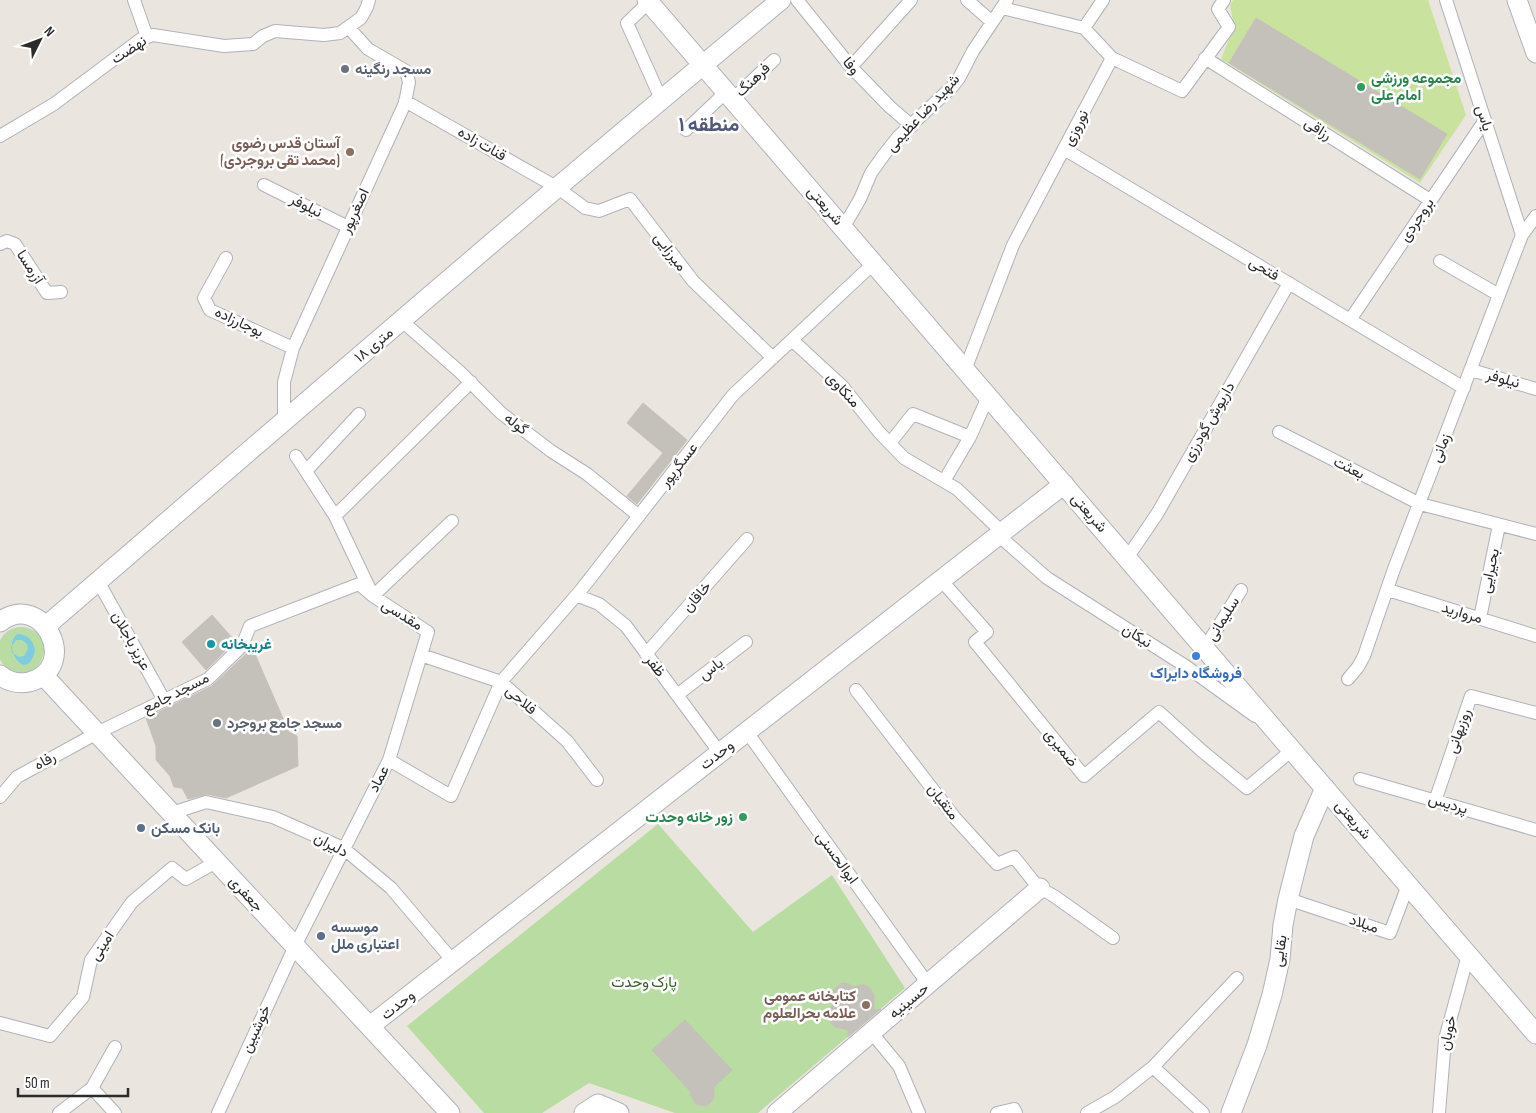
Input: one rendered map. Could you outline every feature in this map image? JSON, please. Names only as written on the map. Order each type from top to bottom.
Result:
[{"type":"street","points":[[134,0],[147,37]]},
{"type":"street","points":[[349,28],[361,18],[369,0]]},
{"type":"street","name":"۱۸ متری","points":[[46,626],[284,421],[780,0]]},
{"type":"street","name":"وفا","points":[[797,0],[851,67],[890,107],[912,126]]},
{"type":"street","points":[[851,67],[911,0]]},
{"type":"street","points":[[966,0],[992,22]]},
{"type":"street","points":[[1084,28],[1103,0]]},
{"type":"street","points":[[1005,4],[1084,28],[1112,58],[1182,91],[1229,26],[1218,9],[1224,0]]},
{"type":"street","name":"یاس","points":[[1446,0],[1522,235]]},
{"type":"street","points":[[1517,0],[1536,51]]},
{"type":"street","points":[[648,1],[628,23],[662,100]]},
{"type":"street","name":"شریعتی","points":[[648,1],[1534,1030]]},
{"type":"street","name":"شهید رضا عظیمی","points":[[843,228],[860,199],[871,173],[883,156],[898,137],[952,87],[973,51],[1005,4]]},
{"type":"street","name":"نهضت","points":[[0,136],[54,104],[141,39],[147,37],[154,35],[224,46],[253,44],[275,31],[324,35],[340,33],[349,28]]},
{"type":"street","name":"اصغرپور","points":[[284,421],[284,382],[293,348],[405,101],[409,82],[406,71],[368,49],[349,28]]},
{"type":"street","name":"نوروزی","points":[[966,370],[1013,245],[1112,58]]},
{"type":"street","name":"رزاقی","points":[[1205,58],[1430,200]]},
{"type":"street","name":"فرهنگ","points":[[686,130],[774,60]]},
{"type":"street","name":"قنات زاده","points":[[405,101],[558,188]]},
{"type":"street","name":"بروجردی","points":[[1350,320],[1485,120]]},
{"type":"street","name":"فتحی","points":[[1064,150],[1464,388]]},
{"type":"street","name":"نیلوفر","points":[[264,185],[348,227]]},
{"type":"street","name":"میرزایی","points":[[558,188],[585,208],[599,211],[630,199],[693,281],[773,358]]},
{"type":"street","name":"زمانی","points":[[1348,680],[1364,656],[1522,235],[1536,216]]},
{"type":"street","name":"آزرمسا","points":[[0,244],[7,241],[15,244],[47,293],[61,292]]},
{"type":"street","name":"بوجارزاده","points":[[226,258],[204,298],[210,310],[293,348]]},
{"type":"street","points":[[1440,261],[1499,295]]},
{"type":"street","name":"عسگرپور","points":[[501,682],[576,597],[733,395],[874,264]]},
{"type":"street","name":"داریوش گودرزی","points":[[1127,558],[1157,514],[1289,283]]},
{"type":"street","name":"گوله","points":[[402,321],[471,382],[501,413],[551,451],[587,474],[639,516]]},
{"type":"street","name":"منکاوی","points":[[792,340],[843,387],[879,432],[904,458],[956,489],[1000,534]]},
{"type":"street","name":"نیلوفر","points":[[1470,370],[1536,388]]},
{"type":"street","points":[[335,516],[471,382]]},
{"type":"street","points":[[944,481],[970,437],[988,397]]},
{"type":"street","points":[[306,471],[359,414]]},
{"type":"street","points":[[890,443],[913,414],[970,437]]},
{"type":"street","name":"بعثت","points":[[1279,432],[1420,504]]},
{"type":"street","name":"مقدسی","points":[[296,456],[335,516],[373,596],[428,632],[389,760]]},
{"type":"street","name":"وحدت","points":[[370,1026],[1064,484]]},
{"type":"street","points":[[1420,504],[1536,534]]},
{"type":"street","points":[[373,596],[452,521]]},
{"type":"street","name":"بحیرایی","points":[[1480,618],[1499,524]]},
{"type":"street","name":"نیکان","points":[[1000,534],[1047,578],[1187,667],[1278,734]]},
{"type":"street","name":"خاقان","points":[[646,654],[747,539]]},
{"type":"street","name":"ضمیری","points":[[941,580],[987,632],[975,642],[1084,776],[1159,712],[1247,788],[1292,750]]},
{"type":"street","name":"عزیز باجلان","points":[[98,581],[164,700]]},
{"type":"street","name":"مسجد جامع","points":[[97,733],[208,679],[242,646],[250,626],[359,584],[373,596]]},
{"type":"street","name":"سلیمانی","points":[[1205,648],[1241,590]]},
{"type":"street","name":"مروارید","points":[[1388,590],[1536,636]]},
{"type":"street","name":"ظفر","points":[[576,597],[599,604],[626,626],[720,753]]},
{"type":"street","points":[[0,622],[11,616],[30,616],[46,626],[55,646],[54,657],[50,667],[43,675],[34,680],[24,683],[14,682],[0,675]]},
{"type":"street","name":"یاس","points":[[677,695],[746,642]]},
{"type":"street","name":"فلاحی","points":[[421,655],[501,682],[567,741],[597,780]]},
{"type":"street","name":"جعفری","points":[[43,675],[450,1113]]},
{"type":"street","name":"عماد","points":[[295,946],[389,760],[451,796],[501,682]]},
{"type":"street","name":"متقیان","points":[[856,690],[955,818],[997,864],[1014,857],[1040,888]]},
{"type":"street","name":"روزبهانی","points":[[1435,801],[1471,696],[1536,713]]},
{"type":"street","name":"ابوالحسنی","points":[[746,732],[928,984]]},
{"type":"street","name":"رفاه","points":[[0,797],[17,777],[97,733]]},
{"type":"street","name":"پردیس","points":[[1360,779],[1536,830]]},
{"type":"street","name":"بقایی","points":[[1231,1113],[1257,1045],[1272,996],[1280,959],[1283,925],[1288,899],[1304,836],[1325,788]]},
{"type":"street","name":"دلیران","points":[[172,813],[206,802],[273,817],[343,848],[391,888],[454,961]]},
{"type":"street","name":"امینی","points":[[0,1023],[50,1036],[83,997],[91,960],[132,902],[172,868],[186,879],[216,862]]},
{"type":"street","name":"میلاد","points":[[1288,899],[1390,933],[1408,885]]},
{"type":"street","points":[[1040,888],[1114,938]]},
{"type":"street","name":"حسینیه","points":[[777,1113],[1040,888]]},
{"type":"street","name":"خوشبین","points":[[218,1113],[295,946]]},
{"type":"street","name":"خوبان","points":[[1438,1113],[1445,1039],[1468,955]]},
{"type":"street","points":[[1088,1113],[1115,1096],[1153,1067],[1236,978]]},
{"type":"street","points":[[872,1033],[899,1066],[919,1113]]},
{"type":"street","points":[[58,1113],[92,1088],[115,1047]]},
{"type":"street","points":[[1153,1067],[1203,1113]]},
{"type":"street","points":[[92,1088],[115,1113]]},
{"type":"street","points":[[584,1113],[598,1104],[619,1113]]},
{"type":"street","points":[[996,1113],[1014,1109],[1016,1113]]},
{"type":"green space","name":"مجموعه ورزشی امام علی","points":[[1233,0],[1428,0],[1466,115],[1420,183],[1221,59],[1234,27],[1230,5]]},
{"type":"green space","points":[[16,627],[26,627],[40,637],[44,650],[40,663],[34,669],[26,673],[16,673],[2,663],[-2,655],[-2,645],[8,631]]},
{"type":"green space","name":"پارک وحدت","points":[[658,824],[753,932],[832,875],[905,988],[758,1113],[675,1113],[589,1083],[542,1113],[484,1113],[407,1026]]},
{"type":"water","points":[[18,634],[27,637],[33,643],[35,650],[31,660],[26,665],[21,664],[14,654],[19,657],[24,656],[28,649],[27,644],[22,640],[16,640],[12,646],[13,639]]},
{"type":"building","points":[[1256,18],[1447,134],[1420,179],[1229,63]]},
{"type":"building","points":[[643,403],[687,440],[637,504],[627,496],[663,453],[627,423]]},
{"type":"building","name":"غریبخانه","points":[[212,615],[235,641],[206,670],[182,642]]},
{"type":"building","name":"مسجد جامع بروجرد","points":[[251,645],[289,732],[297,736],[298,766],[226,798],[207,794],[188,799],[182,788],[174,787],[170,776],[156,760],[156,746],[146,718],[212,686],[248,652]]},
{"type":"building","points":[[844,983],[853,987],[866,985],[874,995],[874,1010],[881,1009],[848,1037],[848,1030],[835,1027],[829,1017],[829,1012],[833,1005],[832,991]]},
{"type":"building","points":[[685,1020],[732,1070],[714,1087],[714,1098],[705,1106],[696,1104],[690,1091],[652,1050]]},
{"type":"place","name":"مسجد رنگینه","points":[[345,69]]},
{"type":"place","name":"مجموعه ورزشی امام علی","points":[[1361,87]]},
{"type":"place","name":"آستان قدس رضوی (محمد تقی بروجردی)","points":[[350,152]]},
{"type":"place","name":"غریبخانه","points":[[211,644]]},
{"type":"place","name":"فروشگاه دایراک","points":[[1196,656]]},
{"type":"place","name":"مسجد جامع بروجرد","points":[[217,723]]},
{"type":"place","name":"زور خانه وحدت","points":[[743,817]]},
{"type":"place","name":"بانک مسکن","points":[[141,828]]},
{"type":"place","name":"موسسه اعتباری ملل","points":[[321,936]]},
{"type":"place","name":"کتابخانه عمومی علامه بحرالعلوم","points":[[866,1005]]},
{"type":"district","name":"منطقه ۱","points":[[709,125]]}]
